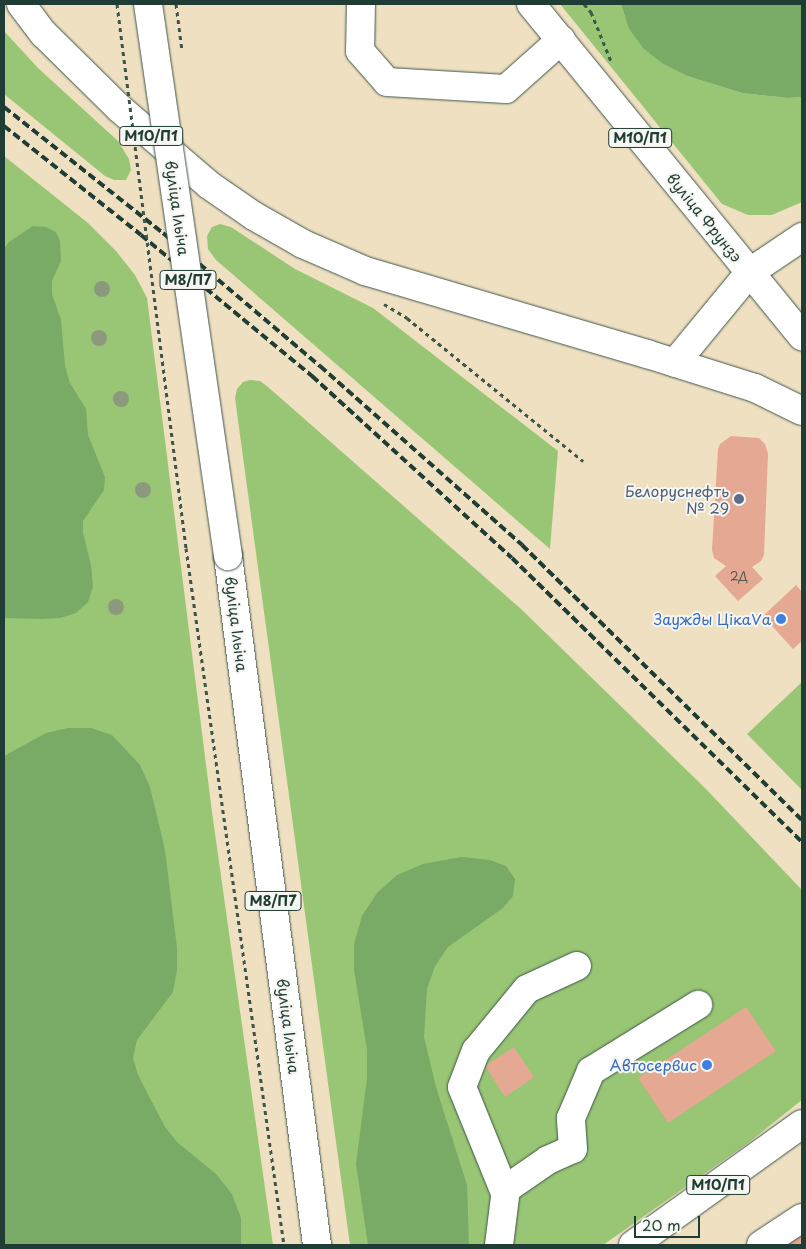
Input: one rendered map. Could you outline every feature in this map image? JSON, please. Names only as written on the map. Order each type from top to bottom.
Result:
[{"type":"main road","name":"М10/П1","points":[[21,4],[44,34],[119,108],[209,185],[254,216],[302,244],[365,271],[755,388],[802,411]]},
{"type":"main road","name":"вуліца Ільіча","points":[[148,4],[228,556],[317,1245]]},
{"type":"main road","points":[[361,4],[360,51],[387,82],[506,89],[560,40]]},
{"type":"main road","name":"вуліца Фрунзэ","points":[[531,4],[802,336]]},
{"type":"main road","points":[[675,363],[750,272],[802,237]]},
{"type":"main road","points":[[505,1193],[462,1087],[476,1052],[527,989],[578,966]]},
{"type":"main road","points":[[499,1245],[506,1189],[548,1160],[573,1149],[570,1118],[591,1071],[698,1005]]},
{"type":"main road","name":"М10/П1","points":[[633,1245],[802,1124]]},
{"type":"main road","points":[[761,1245],[802,1218]]},
{"type":"path","points":[[117,4],[186,548],[284,1245]]},
{"type":"path","points":[[584,4],[591,12],[612,62]]},
{"type":"green space","points":[[560,4],[621,4],[628,27],[663,64],[687,76],[742,93],[788,98],[802,97],[802,202],[772,215],[748,215],[722,204]]},
{"type":"green space","points":[[621,4],[802,4],[802,97],[788,98],[742,93],[687,76],[663,64],[643,48],[628,27]]},
{"type":"green space","points":[[4,31],[38,68],[118,141],[129,159],[131,170],[126,180],[114,180],[105,176],[4,94]]},
{"type":"green space","points":[[4,156],[88,223],[116,251],[135,275],[147,298],[212,812],[273,1245],[4,1245]]},
{"type":"green space","points":[[220,224],[231,227],[295,269],[373,308],[558,451],[550,549],[216,260],[208,249],[207,236],[212,227]]},
{"type":"green space","points":[[33,226],[46,227],[56,232],[60,241],[61,261],[52,281],[52,294],[61,320],[65,366],[70,383],[86,409],[88,435],[105,477],[104,490],[83,521],[83,533],[91,565],[93,586],[88,602],[76,613],[60,618],[4,618],[4,249],[9,242]]},
{"type":"green space","points":[[250,380],[260,381],[268,387],[521,609],[705,788],[802,890],[802,1100],[748,1143],[603,1245],[350,1245],[235,398],[237,389],[243,382]]},
{"type":"green space","points":[[802,682],[802,790],[747,734]]},
{"type":"green space","points":[[68,728],[91,728],[112,735],[140,765],[150,787],[165,850],[177,948],[177,970],[173,992],[137,1040],[133,1058],[138,1075],[165,1127],[177,1142],[216,1174],[232,1194],[241,1218],[241,1245],[4,1245],[4,756],[46,733]]},
{"type":"green space","points":[[461,857],[490,860],[506,866],[515,879],[513,896],[503,908],[448,947],[435,966],[427,989],[424,1037],[436,1087],[467,1185],[469,1245],[368,1245],[356,1164],[367,1078],[367,1050],[354,970],[354,944],[362,916],[377,893],[397,875],[423,864]]},
{"type":"building","points":[[731,436],[759,438],[765,444],[768,454],[764,555],[761,561],[752,567],[763,579],[738,601],[715,576],[726,566],[714,558],[712,550],[718,449],[720,444]]},
{"type":"building","points":[[796,585],[802,592],[802,641],[793,649],[763,616]]},
{"type":"building","name":"Автосервис","points":[[746,1007],[776,1051],[668,1123],[638,1078]]},
{"type":"building","points":[[514,1047],[534,1077],[505,1097],[485,1066]]},
{"type":"building","points":[[802,1224],[802,1245],[766,1245]]},
{"type":"railway","points":[[4,107],[163,233],[320,366],[522,545],[802,820]]},
{"type":"railway","points":[[4,126],[141,235],[312,376],[512,558],[802,842]]},
{"type":"place","name":"Белоруснефть № 29","points":[[739,499]]},
{"type":"place","name":"Заужды ЦікаVа","points":[[781,619]]},
{"type":"place","name":"Автосервис","points":[[707,1065]]}]
